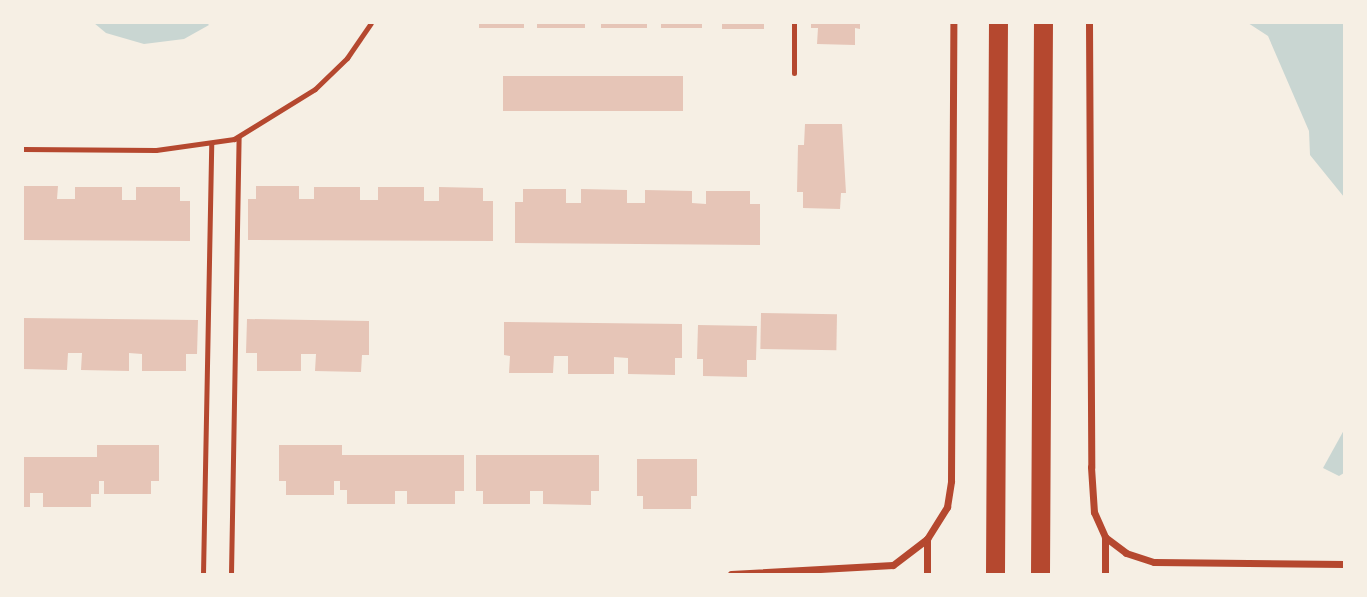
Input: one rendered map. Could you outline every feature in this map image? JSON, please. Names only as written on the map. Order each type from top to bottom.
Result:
[{"type":"highway","points":[[995,574],[998,23]]},
{"type":"highway","points":[[1040,574],[1043,23]]},
{"type":"street","points":[[731,574],[893,565],[928,539],[947,507],[951,481],[953,23]]},
{"type":"street","points":[[1089,23],[1091,467],[1094,512],[1105,537],[1105,574]]},
{"type":"street","points":[[1105,537],[1126,553],[1154,562],[1344,564]]},
{"type":"street","points":[[927,574],[928,539]]},
{"type":"lane","points":[[23,149],[156,150],[239,137],[316,89],[347,58],[371,23]]},
{"type":"lane","points":[[794,23],[794,73]]},
{"type":"lane","points":[[231,574],[239,137]]},
{"type":"lane","points":[[203,574],[211,143]]},
{"type":"shaded area","points":[[94,23],[209,25],[184,39],[144,44],[106,33]]},
{"type":"shaded area","points":[[1248,23],[1344,23],[1344,197],[1310,155],[1309,131],[1268,36]]},
{"type":"shaded area","points":[[1344,430],[1344,473],[1339,476],[1323,468]]},
{"type":"building","points":[[479,23],[524,23],[524,28],[479,28]]},
{"type":"building","points":[[537,23],[585,23],[585,28],[537,28]]},
{"type":"building","points":[[601,23],[647,23],[647,28],[601,28]]},
{"type":"building","points":[[661,23],[702,23],[702,28],[661,28]]},
{"type":"building","points":[[722,23],[764,23],[764,29],[722,29]]},
{"type":"building","points":[[811,23],[860,23],[860,29],[855,28],[855,45],[817,44],[818,28],[811,28]]},
{"type":"building","points":[[503,76],[683,76],[683,111],[503,111]]},
{"type":"building","points":[[805,124],[842,124],[846,193],[841,193],[840,209],[803,208],[803,192],[797,192],[798,145],[804,145]]},
{"type":"building","points":[[23,186],[58,186],[57,199],[75,199],[75,187],[122,187],[122,200],[136,200],[136,187],[180,187],[180,201],[190,201],[190,241],[23,240]]},
{"type":"building","points":[[256,186],[299,186],[299,199],[314,199],[314,187],[360,187],[360,200],[378,200],[378,187],[424,187],[424,201],[439,201],[439,187],[483,188],[483,201],[493,201],[493,241],[248,240],[248,199],[256,199]]},
{"type":"building","points":[[523,189],[566,189],[566,203],[581,203],[581,189],[627,190],[627,203],[645,203],[645,190],[692,191],[692,203],[706,204],[706,191],[750,191],[750,204],[760,204],[760,245],[515,243],[515,202],[523,202]]},
{"type":"building","points":[[761,313],[837,314],[836,350],[760,349]]},
{"type":"building","points":[[23,318],[198,320],[197,354],[186,354],[186,371],[142,371],[142,354],[129,353],[129,371],[81,370],[82,353],[68,353],[67,370],[23,369]]},
{"type":"building","points":[[247,319],[369,321],[369,355],[362,355],[361,372],[315,371],[316,354],[301,354],[301,371],[257,371],[257,353],[246,353]]},
{"type":"building","points":[[504,322],[682,324],[682,358],[675,358],[675,375],[628,374],[628,358],[614,357],[614,374],[568,374],[568,356],[554,356],[553,373],[509,373],[510,356],[504,355]]},
{"type":"building","points":[[698,325],[757,326],[756,360],[747,360],[747,377],[703,376],[703,359],[697,359]]},
{"type":"building","points":[[97,445],[159,445],[159,481],[151,481],[151,494],[104,494],[104,481],[99,481],[99,494],[91,494],[91,507],[43,507],[43,493],[30,493],[30,507],[23,507],[23,457],[97,457]]},
{"type":"building","points":[[279,445],[342,445],[342,455],[464,455],[464,491],[455,491],[455,504],[407,504],[407,491],[395,491],[395,504],[347,504],[347,490],[340,490],[340,481],[334,481],[334,495],[286,495],[286,481],[279,481]]},
{"type":"building","points":[[476,455],[599,455],[599,491],[591,491],[591,505],[543,504],[543,491],[530,491],[530,504],[483,504],[483,491],[476,491]]},
{"type":"building","points":[[637,459],[697,459],[697,496],[691,496],[691,509],[643,509],[643,496],[637,496]]}]
